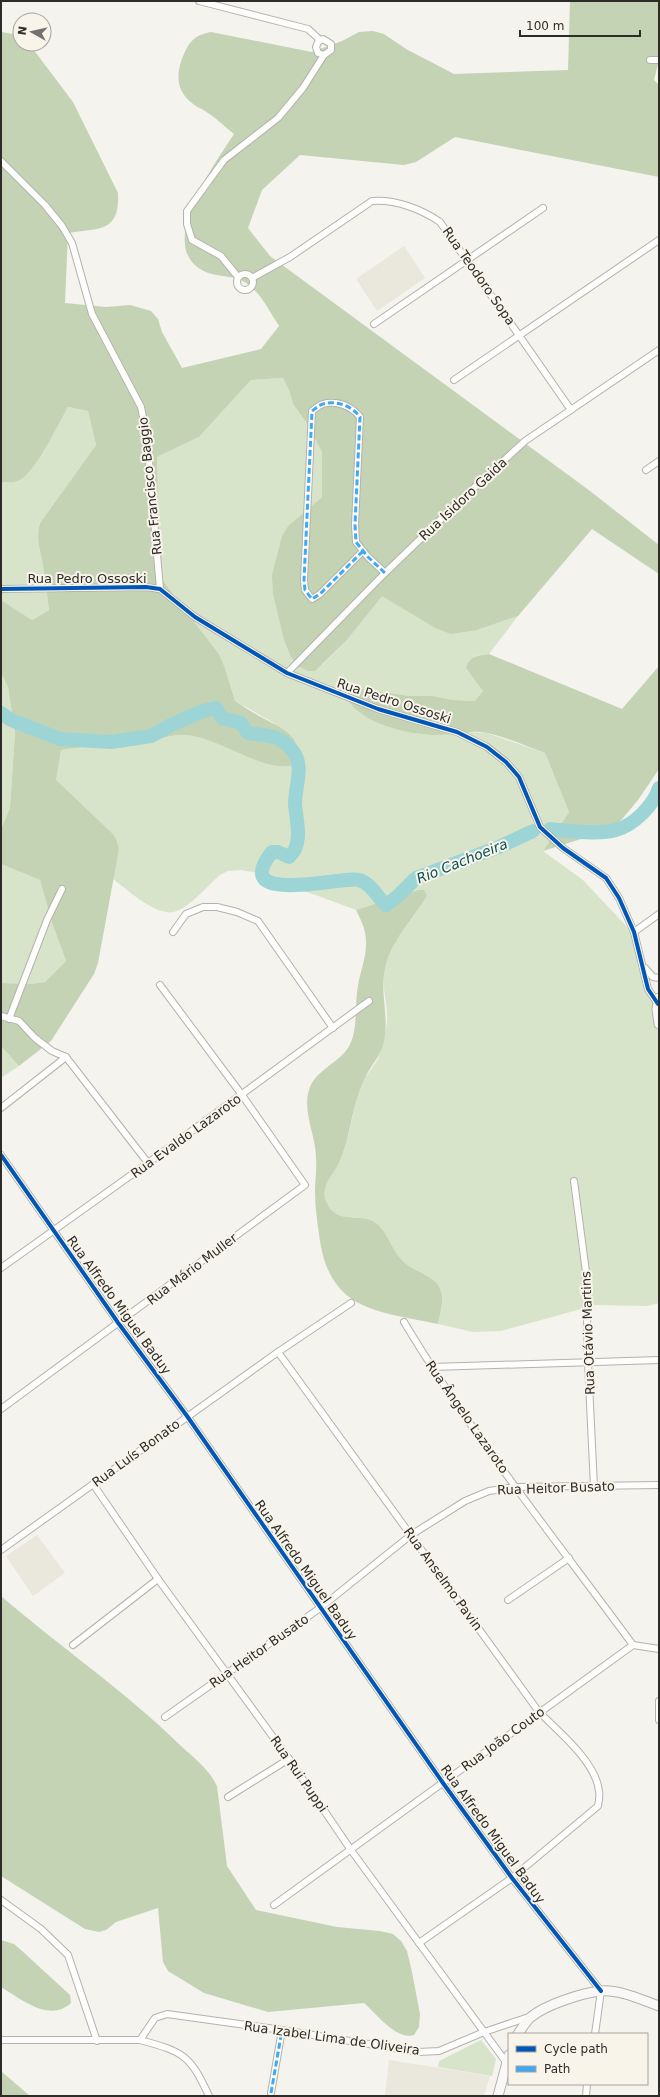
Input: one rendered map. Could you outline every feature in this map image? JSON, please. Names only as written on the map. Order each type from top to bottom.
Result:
[{"type":"street","points":[[199,1],[308,29],[320,40],[326,40],[331,44],[331,50],[324,55],[303,88],[278,118],[224,160],[187,211],[187,224],[192,240],[221,256],[238,277],[237,286],[245,291],[253,285],[252,278],[244,274],[238,277]]},
{"type":"street","points":[[320,40],[316,47],[318,53],[324,55]]},
{"type":"street","points":[[650,60],[659,60]]},
{"type":"street","name":"Rua Francisco Baggio","points":[[1,161],[45,205],[62,226],[72,243],[92,314],[141,407],[147,437],[160,589]]},
{"type":"street","name":"Rua Teodoro Sopa","points":[[252,278],[290,257],[372,201],[385,200],[427,213],[440,222],[571,410]]},
{"type":"street","points":[[374,324],[543,208]]},
{"type":"street","points":[[454,380],[519,334],[659,240]]},
{"type":"street","name":"Rua Isidoro Gaida","points":[[287,673],[385,573],[525,441],[659,350]]},
{"type":"street","points":[[363,551],[320,594],[312,598],[305,590],[304,580],[312,411],[322,404],[339,404],[355,410],[360,417],[355,524],[356,542],[385,573]]},
{"type":"street","points":[[646,470],[659,461]]},
{"type":"street","name":"Rua Pedro Ossoski","points":[[1,589],[146,586],[160,589],[195,617],[287,673],[378,709],[457,732],[487,747],[506,762],[519,777],[540,827],[563,848],[606,878],[619,898],[634,932],[644,967],[648,989],[659,1002]]},
{"type":"street","points":[[9,1018],[62,888]]},
{"type":"street","points":[[173,932],[186,914],[203,907],[224,908],[258,921],[333,1028]]},
{"type":"street","points":[[634,932],[659,914]]},
{"type":"street","points":[[644,967],[653,976],[659,978]]},
{"type":"street","points":[[160,986],[242,1095]]},
{"type":"street","name":"Rua Evaldo Lazaroto","points":[[1,1268],[242,1095],[369,1001]]},
{"type":"street","points":[[659,1002],[659,1024]]},
{"type":"street","points":[[1,1016],[18,1022],[52,1051],[66,1057],[148,1163]]},
{"type":"street","points":[[1,1108],[66,1057]]},
{"type":"street","name":"Rua Mário Muller","points":[[1,1409],[119,1324],[305,1185],[242,1095]]},
{"type":"street","name":"Rua Alfredo Miguel Baduy","points":[[1,1155],[119,1324],[187,1416],[443,1783],[512,1878],[601,1991]]},
{"type":"street","name":"Rua Otávio Martins","points":[[574,1181],[586,1272],[588,1362],[594,1487]]},
{"type":"street","name":"Rua Luís Bonato","points":[[1,1550],[187,1416],[351,1302]]},
{"type":"street","name":"Rua Ângelo Lazaroto","points":[[404,1322],[432,1368],[516,1487],[633,1645]]},
{"type":"street","name":"Rua Anselmo Pavin","points":[[278,1352],[539,1712],[580,1753],[594,1773],[599,1790],[598,1806],[512,1878]]},
{"type":"street","points":[[432,1368],[659,1360]]},
{"type":"street","name":"Rua Rui Puppi","points":[[93,1484],[158,1579],[289,1759],[351,1850],[484,2032],[508,2059]]},
{"type":"street","name":"Rua Heitor Busato","points":[[165,1717],[320,1608],[411,1535],[465,1501],[489,1491],[516,1487],[659,1485]]},
{"type":"street","points":[[508,1600],[569,1558]]},
{"type":"street","points":[[74,1645],[158,1579]]},
{"type":"street","points":[[633,1645],[659,1649]]},
{"type":"street","name":"Rua João Couto","points":[[274,1905],[633,1645]]},
{"type":"street","points":[[659,1701],[659,1720]]},
{"type":"street","points":[[228,1798],[289,1759]]},
{"type":"street","points":[[419,1943],[512,1878]]},
{"type":"street","points":[[1,1900],[41,1929],[68,1955],[97,2041]]},
{"type":"street","points":[[594,2033],[601,1991]]},
{"type":"street","points":[[519,2033],[531,2017],[569,1999],[601,1991],[628,1996],[659,2006]]},
{"type":"street","name":"Rua Izabel Lima de Oliveira","points":[[140,2040],[155,2018],[168,2014],[282,2030],[418,2052],[439,2051],[484,2032],[531,2017]]},
{"type":"street","points":[[271,2093],[282,2030]]},
{"type":"street","points":[[1,2040],[140,2040],[172,2049],[185,2057],[197,2070],[209,2096]]},
{"type":"street","points":[[498,2096],[508,2059]]},
{"type":"street","points":[[586,2096],[587,2085]]},
{"type":"shaded area","points":[[404,246],[425,278],[377,311],[356,279]]},
{"type":"shaded area","points":[[37,1535],[65,1573],[33,1596],[6,1556]]},
{"type":"shaded area","points":[[389,2060],[490,2076],[484,2096],[385,2096]]},
{"type":"green space","points":[[570,1],[659,1],[659,60],[654,80],[659,85],[659,177],[455,137],[416,162],[404,165],[300,155],[262,190],[248,228],[270,256],[590,491],[659,545],[659,574],[592,529],[518,616],[477,630],[451,634],[435,628],[382,596],[347,640],[315,671],[308,671],[298,666],[291,657],[284,640],[273,594],[272,575],[282,536],[288,526],[322,497],[322,452],[306,422],[293,404],[289,390],[283,378],[251,380],[199,437],[157,457],[160,577],[219,654],[235,701],[283,729],[290,735],[295,741],[297,748],[296,756],[290,766],[266,764],[211,741],[185,735],[172,736],[140,745],[104,745],[61,750],[56,780],[112,833],[116,839],[119,849],[98,963],[94,974],[51,1041],[19,1066],[1,1046],[1,983],[31,984],[45,982],[66,961],[52,923],[40,880],[1,864],[1,829],[10,808],[15,733],[8,687],[1,673],[1,600],[32,620],[49,610],[38,542],[40,523],[96,445],[88,411],[68,407],[48,444],[30,471],[19,480],[13,482],[1,482],[1,32],[12,34],[12,52],[35,52],[73,102],[118,193],[118,206],[111,222],[98,229],[68,233],[65,303],[106,307],[130,305],[151,311],[158,319],[162,332],[182,368],[261,349],[279,326],[266,304],[255,291],[243,281],[208,273],[200,269],[188,257],[185,240],[187,222],[194,202],[215,163],[234,134],[186,98],[182,92],[179,80],[179,67],[184,54],[194,39],[211,32],[312,52],[342,41],[359,32],[373,31],[384,34],[406,49],[454,74],[568,70]]},
{"type":"green space","points":[[283,378],[289,390],[293,404],[306,422],[322,452],[322,497],[288,526],[273,594],[279,611],[322,665],[347,640],[382,595],[435,628],[477,630],[518,616],[489,654],[475,656],[479,683],[483,691],[476,701],[453,700],[433,696],[410,696],[356,688],[347,693],[388,727],[421,734],[440,735],[467,732],[487,733],[545,753],[569,812],[543,851],[583,880],[628,928],[636,943],[659,1016],[659,1303],[648,1306],[596,1305],[501,1331],[473,1332],[438,1324],[442,1295],[438,1285],[429,1277],[412,1268],[402,1260],[382,1229],[373,1221],[341,1216],[335,1213],[330,1208],[325,1196],[326,1186],[330,1176],[339,1163],[347,1140],[355,1105],[362,1084],[379,1056],[384,1038],[387,1020],[384,992],[384,975],[386,964],[401,933],[427,896],[418,890],[356,910],[253,872],[240,870],[228,871],[220,875],[183,908],[177,911],[161,911],[135,896],[113,879],[119,849],[112,833],[55,780],[61,750],[104,745],[140,745],[165,737],[178,735],[198,737],[211,741],[266,764],[290,766],[274,723],[235,701],[219,654],[160,577],[157,457],[199,437],[251,380]]},
{"type":"green space","points":[[68,407],[88,411],[96,445],[40,523],[38,542],[49,610],[32,620],[1,600],[1,482],[52,434]]},
{"type":"green space","points":[[489,654],[622,709],[659,666],[659,769],[638,800],[618,824],[597,834],[543,851],[569,812],[545,753],[501,737],[481,732],[427,735],[391,728],[368,718],[350,703],[347,693],[356,688],[410,696],[433,696],[453,700],[475,701],[483,691],[466,668],[472,658]]},
{"type":"green space","points":[[1,673],[8,687],[15,733],[10,808],[1,829]]},
{"type":"green space","points":[[1,864],[40,880],[52,923],[66,961],[45,982],[31,984],[1,983]]},
{"type":"green space","points":[[418,890],[424,890],[427,896],[401,933],[386,964],[383,983],[386,1024],[383,1046],[363,1083],[357,1099],[343,1152],[339,1163],[328,1181],[325,1196],[330,1208],[335,1213],[341,1216],[373,1221],[382,1229],[398,1255],[406,1264],[429,1277],[438,1285],[441,1291],[442,1299],[438,1324],[394,1315],[375,1310],[358,1303],[344,1292],[332,1278],[324,1259],[319,1234],[315,1197],[315,1149],[307,1105],[310,1087],[313,1081],[322,1071],[344,1053],[348,1048],[354,1034],[357,993],[366,947],[364,929],[356,910]]},
{"type":"green space","points":[[1,1046],[19,1066],[1,1078]]},
{"type":"green space","points":[[1,1596],[138,1707],[206,1769],[217,1786],[227,1866],[256,1910],[337,1927],[380,1931],[393,1934],[401,1941],[407,1951],[420,2014],[419,2027],[414,2035],[407,2036],[393,2030],[364,2003],[268,2012],[204,1993],[168,1971],[163,1962],[158,1908],[116,1922],[106,1930],[99,1932],[85,1929],[1,1876]]},
{"type":"green space","points":[[1,1940],[14,1944],[21,1950],[70,1995],[71,2003],[62,2009],[54,2011],[44,2010],[26,2003],[1,1987]]},
{"type":"green space","points":[[481,2040],[496,2059],[492,2076],[438,2067],[439,2061]]},
{"type":"green space","points":[[1,2071],[30,2096],[1,2096]]},
{"type":"waterway","name":"Rio Cachoeira","points":[[1,713],[11,720],[60,739],[111,742],[151,736],[173,724],[203,711],[216,708],[222,718],[241,723],[248,733],[277,738],[282,741],[292,750],[298,762],[299,769],[295,797],[298,839],[294,852],[289,857],[278,852],[272,852],[262,869],[265,879],[276,884],[294,885],[359,880],[367,884],[386,905],[398,896],[416,878],[499,847],[533,831]]},
{"type":"waterway","name":"Rio Cachoeira","points":[[550,829],[574,832],[601,832],[623,828],[648,808],[659,788]]},
{"type":"marked path","points":[[363,551],[320,594],[312,599],[305,590],[304,580],[312,411],[323,404],[338,403],[353,410],[360,417],[355,525],[356,542],[368,557],[385,573]]},
{"type":"marked path","points":[[271,2093],[282,2030]]},
{"type":"cycle path","points":[[1,589],[146,587],[160,589],[195,617],[287,673],[378,709],[457,732],[487,747],[506,762],[519,777],[540,827],[563,848],[606,878],[619,898],[634,932],[648,989],[658,1004]]},
{"type":"cycle path","points":[[1,1155],[119,1324],[187,1416],[443,1783],[512,1878],[601,1991]]}]
